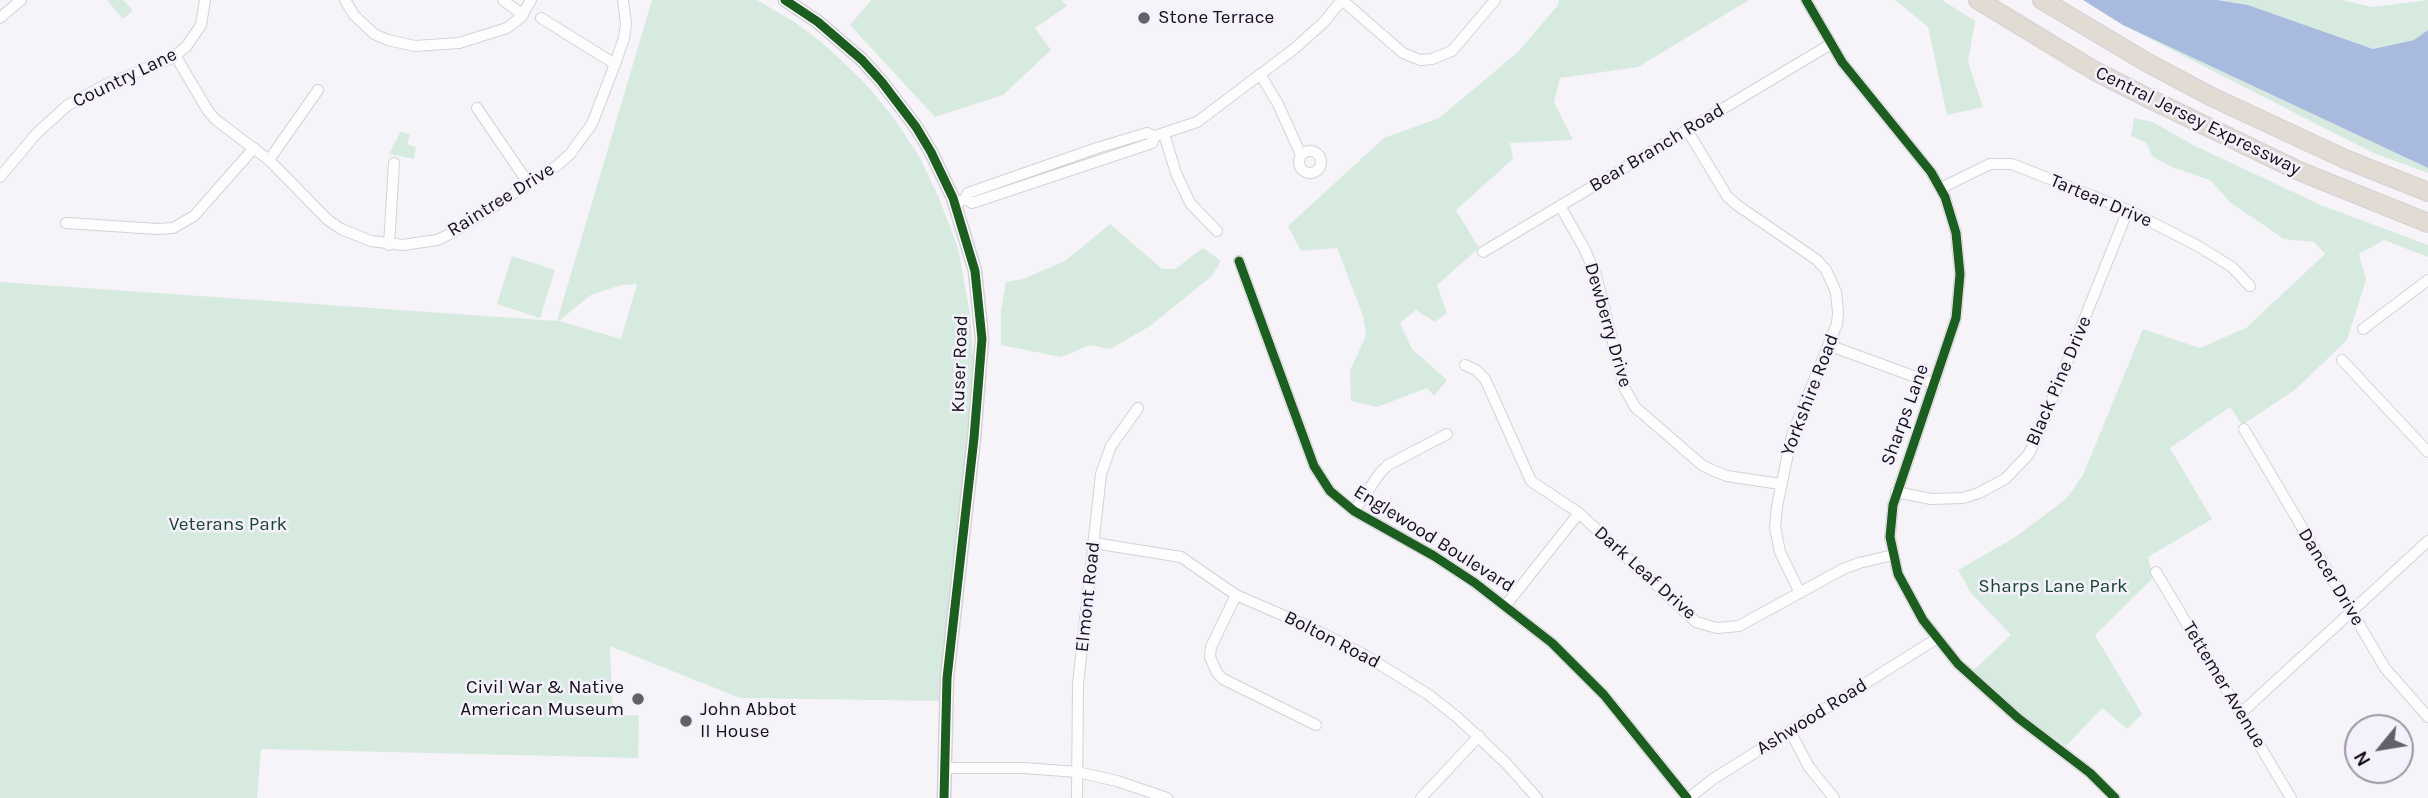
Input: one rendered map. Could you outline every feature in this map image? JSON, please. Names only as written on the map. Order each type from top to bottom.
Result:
[{"type":"highway","name":"Central Jersey Expressway","points":[[1978,0],[2095,71],[2148,98],[2299,171],[2428,223]]},
{"type":"highway","name":"Central Jersey Expressway","points":[[2042,0],[2148,63],[2212,97],[2333,154],[2428,192]]},
{"type":"street","points":[[0,18],[21,0]]},
{"type":"street","name":"Country Lane","points":[[0,177],[36,134],[68,105],[105,85],[175,55],[194,37],[201,25],[205,0]]},
{"type":"street","points":[[345,0],[354,15],[374,34],[415,46],[460,43],[507,28],[523,15],[531,0]]},
{"type":"street","points":[[503,0],[523,15]]},
{"type":"street","name":"Raintree Drive","points":[[175,55],[208,111],[269,160],[328,220],[355,236],[389,245],[403,245],[437,240],[454,232],[558,165],[570,154],[600,108],[624,37],[626,24],[623,0]]},
{"type":"street","name":"Kuser Road","points":[[785,0],[841,40],[881,81],[916,127],[960,201],[975,271],[982,339],[974,438],[947,678],[944,798]]},
{"type":"street","points":[[960,201],[972,203],[1061,167],[1152,143],[1160,135],[1197,122],[1304,40],[1324,22],[1342,0],[1403,53],[1420,60],[1432,59],[1452,51],[1495,0]]},
{"type":"street","name":"Sharps Lane","points":[[1806,0],[1831,44],[1859,84],[1921,157],[1941,188],[1956,233],[1960,274],[1956,318],[1896,492],[1891,520],[1893,555],[1904,588],[1936,639],[1958,664],[1991,696],[2067,754],[2115,798]]},
{"type":"street","points":[[541,18],[615,64]]},
{"type":"street","name":"Bear Branch Road","points":[[1483,252],[1831,44]]},
{"type":"street","points":[[1259,74],[1278,104],[1301,155]]},
{"type":"street","points":[[269,160],[318,90]]},
{"type":"street","points":[[477,108],[529,184]]},
{"type":"street","name":"Yorkshire Road","points":[[1687,130],[1727,196],[1817,260],[1832,280],[1838,302],[1836,324],[1792,435],[1780,484],[1775,527],[1777,540],[1784,565],[1800,593]]},
{"type":"street","points":[[1160,135],[1190,203],[1217,232]]},
{"type":"street","points":[[66,223],[173,228],[194,216],[254,148]]},
{"type":"street","points":[[389,245],[394,163]]},
{"type":"street","name":"Tartear Drive","points":[[1941,188],[1980,167],[2012,164],[2129,210],[2221,260],[2232,267],[2250,286]]},
{"type":"street","name":"Dewberry Drive","points":[[1560,206],[1596,275],[1624,387],[1635,407],[1702,464],[1714,471],[1727,476],[1780,484]]},
{"type":"street","name":"Black Pine Drive","points":[[1896,492],[1931,499],[1963,498],[2005,479],[2022,461],[2035,442],[2129,210]]},
{"type":"street","name":"Englewood Boulevard","points":[[1239,261],[1314,466],[1330,491],[1354,511],[1434,556],[1506,605],[1552,643],[1604,695],[1688,798]]},
{"type":"street","points":[[2363,328],[2428,281]]},
{"type":"street","points":[[1828,345],[1935,384]]},
{"type":"street","points":[[2342,360],[2428,452]]},
{"type":"street","name":"Dark Leaf Drive","points":[[1465,365],[1476,370],[1485,379],[1531,481],[1542,491],[1579,513],[1688,616],[1707,626],[1739,626],[1843,569],[1893,555]]},
{"type":"street","name":"Elmont Road","points":[[1077,798],[1078,684],[1101,474],[1111,446],[1138,408]]},
{"type":"street","name":"Dancer Drive","points":[[2244,429],[2385,668],[2428,718]]},
{"type":"street","points":[[1354,511],[1388,465],[1447,434]]},
{"type":"street","points":[[1506,605],[1579,513]]},
{"type":"street","points":[[2240,713],[2428,541]]},
{"type":"street","name":"Bolton Road","points":[[1094,542],[1181,557],[1236,595],[1311,627],[1363,654],[1429,695],[1479,736],[1537,798]]},
{"type":"street","name":"Tettemer Avenue","points":[[2156,572],[2291,798]]},
{"type":"street","points":[[1236,595],[1211,647],[1212,665],[1223,678],[1316,725]]},
{"type":"street","name":"Ashwood Road","points":[[1688,798],[1713,779],[1936,639]]},
{"type":"street","points":[[1790,731],[1809,766],[1834,798]]},
{"type":"street","points":[[1421,798],[1479,736]]},
{"type":"street","points":[[945,768],[1024,768],[1077,772],[1117,781],[1167,798]]},
{"type":"green space","points":[[107,0],[123,0],[133,10],[123,19]]},
{"type":"green space","name":"Veterans Park","points":[[652,0],[757,0],[796,23],[825,45],[865,83],[893,117],[919,156],[939,198],[958,248],[970,313],[973,359],[946,701],[740,698],[610,646],[613,715],[639,715],[638,758],[261,749],[257,798],[0,798],[0,282],[557,321]],"holes":[[[637,284],[621,339],[559,321],[591,295],[621,285]]]},
{"type":"green space","points":[[871,0],[1062,0],[1067,6],[1035,28],[1051,50],[1003,95],[935,117],[850,25]]},
{"type":"green space","points":[[1559,0],[1749,0],[1638,67],[1560,78],[1554,102],[1573,140],[1510,143],[1513,159],[1456,210],[1479,248],[1437,285],[1447,313],[1435,322],[1416,310],[1400,323],[1412,349],[1447,380],[1434,396],[1427,388],[1377,407],[1351,401],[1350,371],[1366,335],[1363,316],[1337,248],[1301,251],[1288,226],[1384,138],[1439,118],[1518,52],[1558,5]]},
{"type":"green space","points":[[1895,0],[1942,0],[1975,21],[1968,62],[1983,107],[1947,115],[1928,27]]},
{"type":"green space","points":[[2217,0],[2342,0],[2372,7],[2428,0],[2428,30],[2414,40],[2373,49],[2248,5]]},
{"type":"green space","points":[[2123,25],[2428,168],[2428,173],[2371,152]]},
{"type":"green space","name":"Sharps Lane Park","points":[[2134,118],[2153,122],[2193,145],[2323,206],[2428,245],[2428,257],[2384,240],[2359,254],[2366,280],[2347,340],[2296,389],[2242,425],[2230,407],[2170,448],[2212,519],[2148,557],[2153,578],[2095,635],[2142,714],[2127,729],[2102,708],[2066,746],[2014,710],[1973,671],[2011,635],[1971,593],[1958,570],[2014,538],[2066,499],[2083,475],[2143,329],[2200,348],[2246,328],[2325,254],[2314,242],[2284,239],[2231,203],[2210,180],[2172,167],[2153,157],[2146,143],[2131,136]]},
{"type":"green space","points":[[401,131],[410,135],[407,144],[416,147],[414,159],[389,154]]},
{"type":"green space","points":[[1110,224],[1162,269],[1175,269],[1203,248],[1221,261],[1212,276],[1150,326],[1110,349],[1090,345],[1061,357],[1001,345],[1001,311],[1006,282],[1023,279],[1065,261]]},
{"type":"green space","points":[[512,256],[555,270],[540,318],[497,304]]},
{"type":"water","points":[[2083,0],[2217,0],[2248,5],[2373,49],[2414,40],[2428,30],[2428,168],[2123,25]]},
{"type":"cycle path","points":[[785,0],[818,22],[862,60],[916,127],[953,198],[975,271],[982,339],[974,438],[947,678],[944,798]]},
{"type":"cycle path","points":[[1806,0],[1842,62],[1931,172],[1945,197],[1956,233],[1960,274],[1956,318],[1893,505],[1890,537],[1898,574],[1923,620],[1958,664],[2018,718],[2090,773],[2115,798]]},
{"type":"cycle path","points":[[1239,261],[1314,466],[1330,491],[1354,511],[1434,556],[1475,583],[1552,643],[1604,695],[1687,798]]},
{"type":"place","name":"Stone Terrace","points":[[1144,18]]},
{"type":"place","name":"Civil War & Native American Museum","points":[[638,699]]},
{"type":"place","name":"John Abbot II House","points":[[686,721]]}]
